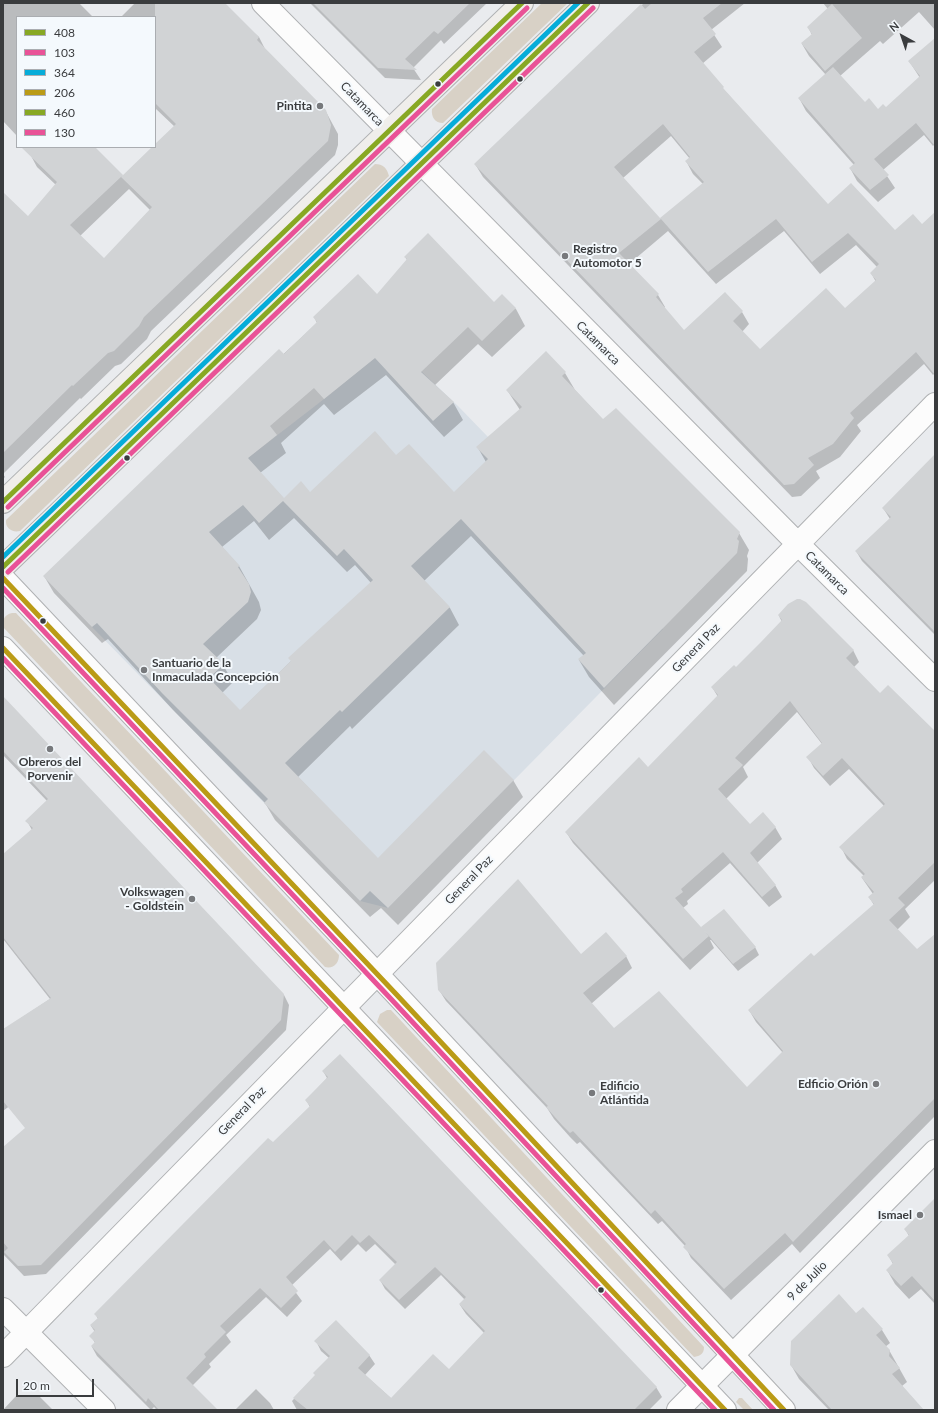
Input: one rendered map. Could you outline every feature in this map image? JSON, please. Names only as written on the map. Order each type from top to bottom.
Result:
[{"type":"main road","points":[[3,502],[522,3]]},
{"type":"main road","points":[[3,567],[588,3]]},
{"type":"street","name":"Catamarca","points":[[263,3],[388,131],[935,680]]},
{"type":"street","name":"General Paz","points":[[3,1356],[935,404]]},
{"type":"street","points":[[3,578],[784,1410]]},
{"type":"street","points":[[3,648],[343,1008],[703,1385],[725,1410]]},
{"type":"street","name":"9 de Julio","points":[[678,1410],[935,1151]]},
{"type":"street","points":[[3,1309],[104,1410]]},
{"type":"shaded area","points":[[542,3],[568,3],[443,123],[436,121],[433,117],[432,109]]},
{"type":"shaded area","points":[[375,164],[384,167],[389,176],[20,531],[12,531],[8,528],[6,520]]},
{"type":"shaded area","points":[[394,342],[421,371],[488,437],[663,629],[388,908],[360,901],[92,627],[69,596],[324,399]]},
{"type":"shaded area","points":[[12,613],[16,613],[339,955],[338,961],[335,965],[325,967],[3,627],[4,618]]},
{"type":"shaded area","points":[[387,1010],[391,1010],[704,1347],[701,1354],[694,1357],[377,1022],[380,1014]]},
{"type":"shaded area","points":[[739,1398],[742,1398],[753,1410],[744,1410],[736,1402]]},
{"type":"building","points":[[155,3],[225,3],[259,37],[257,40],[326,110],[331,125],[328,141],[144,317],[139,326],[114,351],[108,353],[73,386],[72,385],[3,453],[3,192],[28,216],[57,182],[22,148],[96,148],[123,175],[70,225],[104,258],[152,207],[121,177],[151,148],[156,148],[156,143],[176,124],[156,104]]},
{"type":"building","points":[[313,3],[470,3],[438,34],[434,31],[405,59],[417,70],[378,68]]},
{"type":"building","points":[[652,3],[722,3],[703,18],[716,34],[694,52],[724,87],[723,88],[828,204],[851,183],[895,230],[913,214],[922,224],[935,212],[935,375],[916,352],[850,413],[854,418],[833,444],[808,458],[814,465],[794,484],[784,485],[474,164],[641,4],[645,9]],"holes":[[[663,124],[690,157],[685,161],[704,182],[660,218],[614,167]],[[661,219],[708,272],[776,219],[812,262],[848,233],[879,264],[870,273],[876,280],[845,308],[826,288],[760,349],[733,321],[743,311],[725,292],[684,330],[656,297],[659,294],[619,253]]]},
{"type":"building","points":[[832,4],[862,38],[825,71],[801,43],[812,34],[807,27]]},
{"type":"building","points":[[935,38],[935,146],[916,123],[874,159],[889,175],[870,190],[849,168],[855,163],[798,98],[833,67],[865,102],[869,98],[878,109],[883,104],[886,107],[920,76],[908,61]]},
{"type":"building","points":[[428,233],[494,302],[502,294],[516,308],[482,341],[468,327],[421,372],[454,402],[433,421],[375,358],[324,399],[314,388],[270,426],[277,435],[248,458],[284,498],[301,481],[310,492],[375,431],[396,455],[409,444],[454,492],[488,459],[476,447],[522,407],[506,390],[546,351],[566,372],[562,376],[603,419],[616,408],[740,532],[737,539],[739,541],[737,553],[604,688],[578,659],[586,653],[461,519],[411,566],[450,607],[342,712],[340,710],[285,763],[378,858],[484,750],[514,780],[388,908],[370,891],[360,901],[264,803],[268,799],[162,693],[97,623],[92,627],[43,576],[279,349],[284,354],[317,322],[313,317],[358,274],[377,294],[407,259],[404,257]],"holes":[[[283,501],[337,556],[344,549],[373,580],[288,658],[291,661],[240,710],[209,678],[224,664],[203,644],[248,602],[251,592],[249,584],[238,567],[240,566],[209,532],[243,505],[259,523]]]},
{"type":"building","points":[[935,454],[935,632],[855,551],[891,517],[882,508]]},
{"type":"building","points":[[797,599],[806,602],[854,650],[846,658],[880,693],[888,685],[935,731],[935,862],[898,898],[905,905],[889,920],[917,949],[935,934],[935,1098],[793,1242],[785,1233],[724,1289],[683,1247],[686,1244],[655,1210],[651,1214],[573,1131],[570,1133],[562,1125],[546,1107],[548,1106],[438,990],[436,963],[518,879],[581,954],[606,932],[627,956],[583,993],[614,1028],[659,991],[747,1087],[783,1051],[748,1010],[811,953],[814,956],[874,904],[868,897],[874,892],[861,877],[865,874],[839,847],[885,804],[842,758],[823,776],[806,757],[822,743],[790,701],[735,758],[743,765],[718,789],[750,824],[763,812],[776,827],[750,853],[776,885],[762,897],[723,852],[681,889],[683,892],[675,898],[709,936],[683,959],[565,832],[639,757],[648,767],[718,695],[711,687],[734,665],[736,667],[761,642],[782,620],[778,615],[788,604]]},
{"type":"building","points":[[3,696],[284,994],[281,1020],[41,1265],[18,1266],[4,1252],[8,1248],[3,1242],[3,1147],[25,1128],[3,1101],[3,1029],[51,998],[3,937],[3,854],[33,828],[25,821],[48,799],[3,751]]},
{"type":"building","points":[[724,909],[756,947],[733,964],[701,927]]},
{"type":"building","points":[[340,1054],[657,1387],[634,1410],[308,1410],[293,1398],[315,1375],[313,1373],[330,1356],[314,1341],[336,1320],[370,1355],[358,1368],[391,1398],[433,1354],[449,1369],[485,1331],[459,1304],[466,1297],[435,1267],[399,1300],[379,1280],[397,1262],[369,1235],[360,1243],[352,1235],[335,1252],[324,1240],[286,1277],[298,1291],[281,1308],[260,1288],[220,1326],[226,1332],[204,1354],[206,1357],[186,1378],[218,1410],[159,1410],[148,1398],[146,1402],[91,1346],[95,1342],[89,1336],[95,1330],[90,1325],[98,1318],[94,1314],[268,1138],[273,1142],[310,1106],[305,1100],[328,1077],[322,1071]]},
{"type":"building","points":[[935,1198],[935,1301],[912,1276],[901,1286],[886,1270],[893,1263],[887,1255],[909,1235],[904,1229]]},
{"type":"building","points":[[839,1294],[856,1313],[863,1307],[883,1329],[876,1335],[890,1350],[889,1356],[900,1368],[892,1374],[924,1410],[832,1410],[790,1365],[791,1341]]},
{"type":"transit line","name":"460","points":[[3,502],[522,3]]},
{"type":"transit line","name":"364","points":[[3,557],[578,3]]},
{"type":"transit line","name":"408","points":[[3,567],[588,3]]},
{"type":"transit line","name":"130","points":[[8,507],[527,8]]},
{"type":"transit line","name":"103","points":[[8,572],[593,8]]},
{"type":"transit line","name":"206","points":[[3,578],[396,994],[784,1410]]},
{"type":"transit line","name":"103","points":[[3,588],[391,999],[774,1410]]},
{"type":"transit line","name":"206","points":[[3,648],[725,1410]]},
{"type":"transit line","name":"103","points":[[3,658],[715,1410]]},
{"type":"place","name":"Pintita","points":[[320,106]]},
{"type":"place","name":"Registro Automotor 5","points":[[565,256]]},
{"type":"place","name":"Santuario de la Inmaculada Concepción","points":[[144,670]]},
{"type":"place","name":"Obreros del Porvenir","points":[[50,749]]},
{"type":"place","name":"Volkswagen - Goldstein","points":[[192,899]]},
{"type":"place","name":"Edficio Orión","points":[[876,1084]]},
{"type":"place","name":"Edificio Atlántida","points":[[592,1093]]},
{"type":"place","name":"Ismael","points":[[920,1215]]}]
